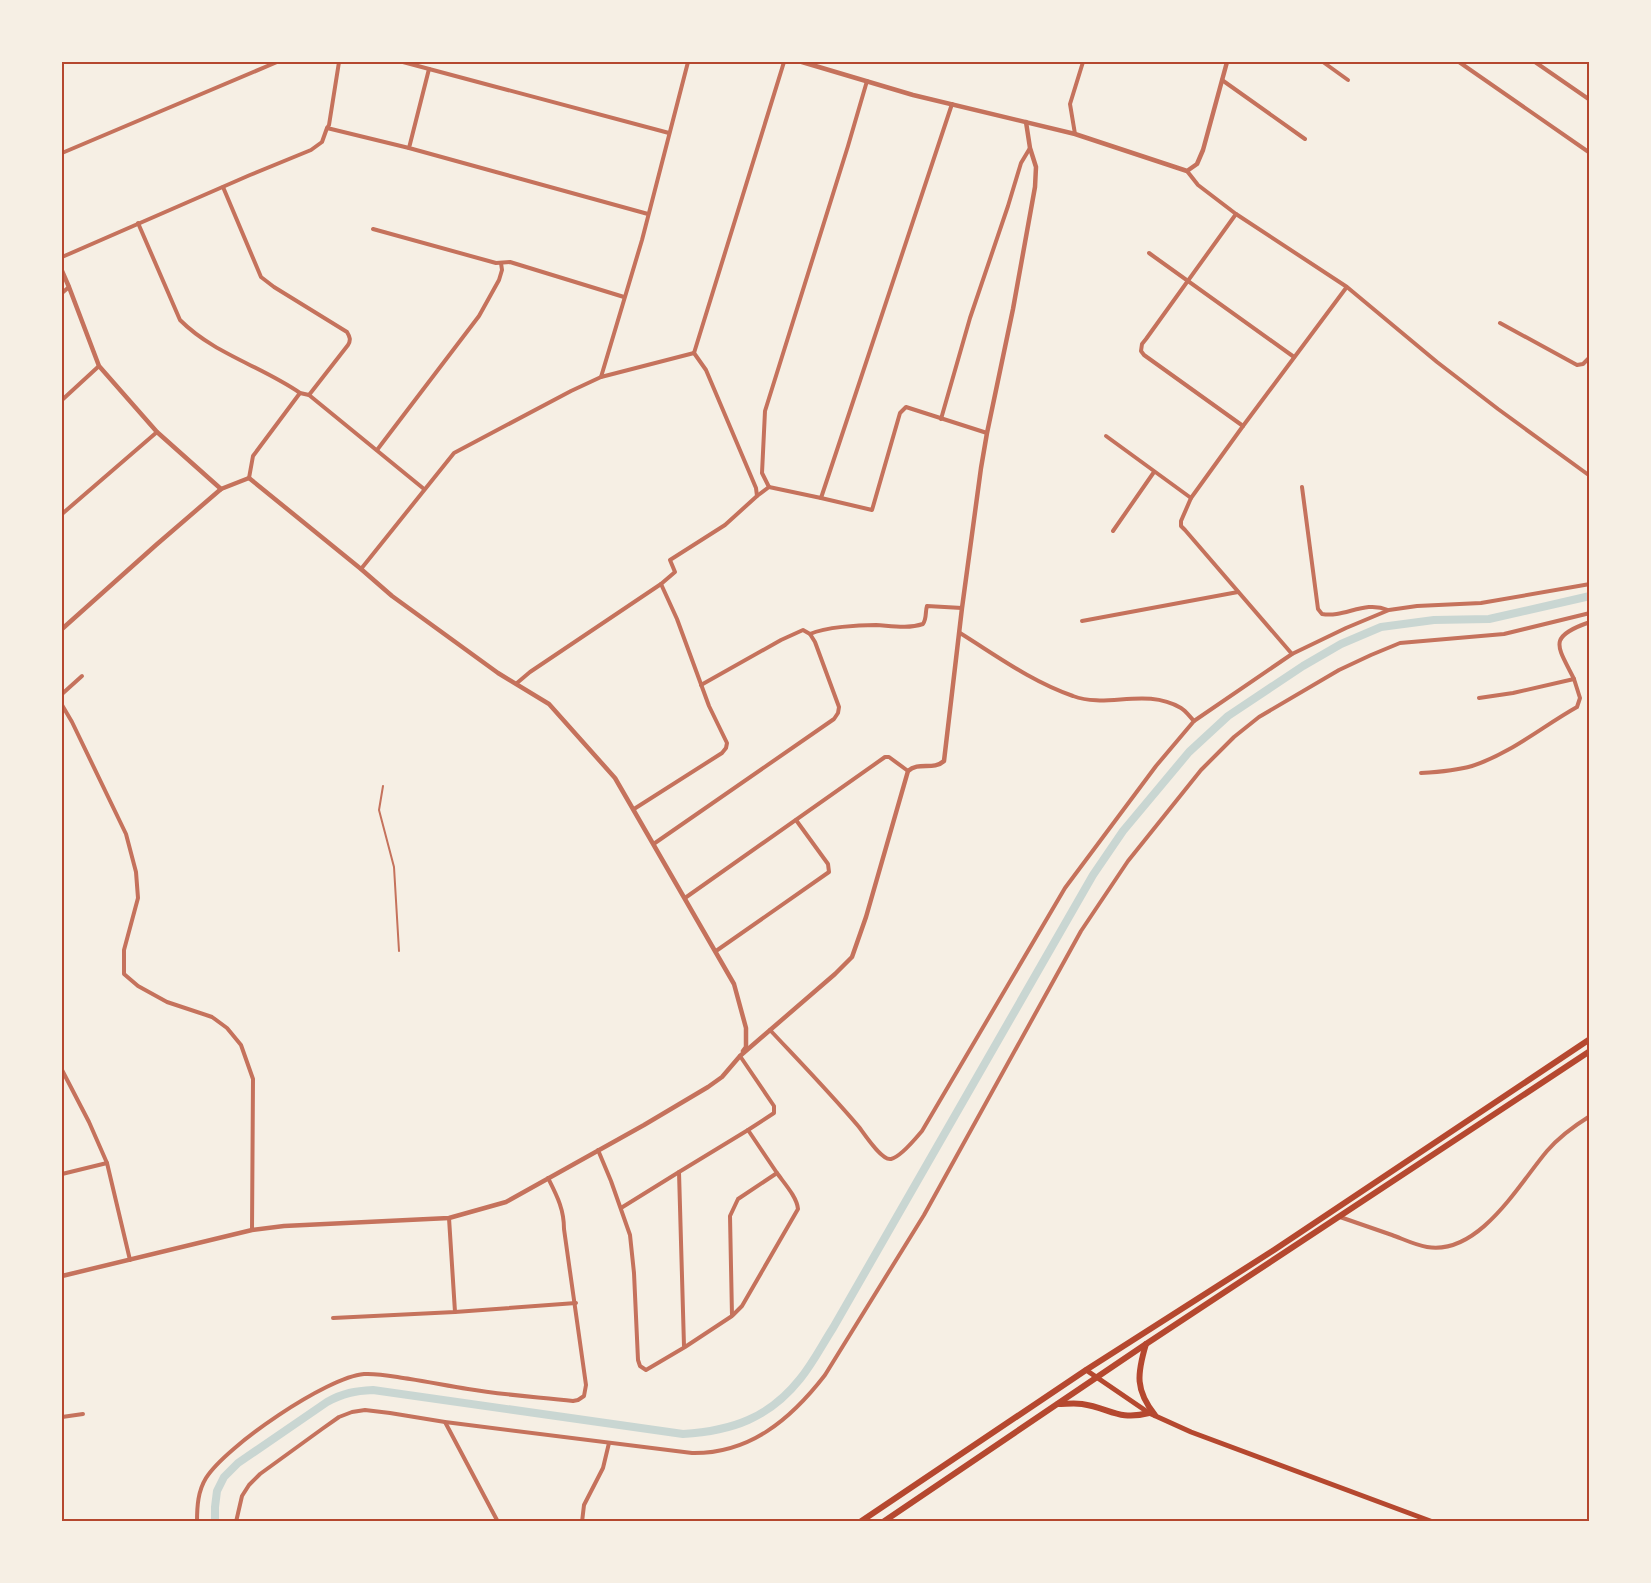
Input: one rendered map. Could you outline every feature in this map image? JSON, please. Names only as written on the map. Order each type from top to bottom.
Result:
[{"type":"main road","points":[[860,1521],[1086,1370],[1274,1250],[1590,1039]]},
{"type":"main road","points":[[883,1521],[1146,1344],[1590,1051]]},
{"type":"main road","points":[[1146,1344],[1140,1362],[1139,1385],[1152,1414]]},
{"type":"main road","points":[[1086,1370],[1152,1414],[1208,1439],[1432,1521]]},
{"type":"main road","points":[[1057,1404],[1083,1404],[1126,1416],[1152,1414]]},
{"type":"street","points":[[62,153],[277,62]]},
{"type":"street","points":[[62,257],[311,150],[322,142],[329,125],[339,62]]},
{"type":"street","points":[[403,62],[669,133]]},
{"type":"street","points":[[601,377],[642,240],[688,62]]},
{"type":"street","points":[[694,354],[784,62]]},
{"type":"street","points":[[802,62],[952,104],[1075,134],[1187,171],[1198,185],[1236,214],[1347,287],[1498,410],[1590,476]]},
{"type":"street","points":[[1075,134],[1070,104],[1083,62]]},
{"type":"street","points":[[1187,171],[1197,164],[1203,150],[1227,62]]},
{"type":"street","points":[[1323,62],[1348,80]]},
{"type":"street","points":[[1459,62],[1590,153]]},
{"type":"street","points":[[1535,62],[1590,100]]},
{"type":"street","points":[[409,148],[429,69]]},
{"type":"street","points":[[1221,80],[1305,139]]},
{"type":"street","points":[[769,487],[762,473],[765,411],[867,81]]},
{"type":"street","points":[[821,498],[952,104]]},
{"type":"street","points":[[740,1056],[852,957],[866,917],[908,771],[919,765],[941,765],[944,761],[962,608],[987,433],[1035,187],[1036,167],[1026,122]]},
{"type":"street","points":[[327,128],[409,148],[648,214]]},
{"type":"street","points":[[941,419],[970,318],[1021,164],[1030,148]]},
{"type":"street","points":[[223,187],[261,276],[274,287],[350,336],[348,345],[309,395]]},
{"type":"street","points":[[1236,214],[1142,344],[1141,351],[1243,426]]},
{"type":"street","points":[[138,223],[180,320],[189,329],[214,346],[300,393],[309,395],[424,489]]},
{"type":"street","points":[[374,228],[496,263],[510,262],[624,297]]},
{"type":"street","points":[[1149,253],[1294,357]]},
{"type":"street","points":[[377,450],[479,316],[499,280],[502,270],[501,263]]},
{"type":"street","points":[[62,271],[99,366],[157,432],[221,489]]},
{"type":"street","points":[[62,292],[69,287]]},
{"type":"street","points":[[1292,654],[1181,526],[1183,515],[1191,498],[1347,287]]},
{"type":"street","points":[[1500,323],[1577,365],[1589,360]]},
{"type":"street","points":[[361,568],[454,453],[601,377],[694,354]]},
{"type":"street","points":[[694,354],[706,370],[756,488],[757,496]]},
{"type":"street","points":[[62,400],[99,366]]},
{"type":"street","points":[[249,478],[254,456],[300,393]]},
{"type":"street","points":[[517,683],[661,584],[675,572],[670,560],[725,525],[769,487],[872,510],[902,410],[909,407],[987,433]]},
{"type":"street","points":[[62,514],[157,432]]},
{"type":"street","points":[[1106,436],[1191,498]]},
{"type":"street","points":[[1113,531],[1154,472]]},
{"type":"street","points":[[62,629],[221,489],[249,478]]},
{"type":"street","points":[[62,1276],[252,1230],[284,1226],[449,1218],[506,1202],[699,1093],[722,1077],[746,1047],[746,1028],[734,984],[655,843],[615,778],[549,704],[498,673],[392,596],[361,568],[249,478]]},
{"type":"street","points":[[1302,486],[1317,609],[1322,614],[1330,616],[1378,605],[1389,610]]},
{"type":"street","points":[[634,809],[722,753],[726,748],[726,739],[709,706],[677,619],[661,584]]},
{"type":"street","points":[[771,1030],[879,1153],[887,1159],[893,1159],[911,1144],[931,1118],[1065,888],[1156,765],[1194,721],[1292,654],[1389,610],[1417,606],[1481,603],[1590,584]]},
{"type":"street","points":[[1082,621],[1239,592]]},
{"type":"street","points":[[810,634],[819,630],[874,625],[914,627],[923,624],[926,619],[927,606],[962,608]]},
{"type":"street","points":[[236,1521],[242,1496],[249,1485],[275,1462],[339,1417],[352,1412],[365,1410],[692,1453],[720,1452],[735,1448],[753,1440],[776,1425],[807,1397],[825,1375],[865,1312],[924,1215],[1082,931],[1128,861],[1201,770],[1234,737],[1259,717],[1339,670],[1400,643],[1504,634],[1590,613]]},
{"type":"street","points":[[1421,773],[1444,772],[1489,759],[1577,707],[1580,698],[1558,644],[1567,631],[1590,622]]},
{"type":"street","points":[[655,843],[834,719],[840,707],[815,642],[810,634],[802,630],[701,685]]},
{"type":"street","points":[[960,633],[1037,682],[1073,697],[1083,700],[1138,697],[1160,700],[1182,708],[1194,721]]},
{"type":"street","points":[[62,694],[82,676]]},
{"type":"street","points":[[1479,698],[1514,693],[1574,679]]},
{"type":"street","points":[[62,705],[126,834],[136,872],[138,898],[123,950],[124,974],[138,986],[167,1002],[212,1017],[227,1028],[240,1044],[250,1071],[253,1080],[252,1230]]},
{"type":"street","points":[[685,898],[885,757],[893,759],[908,771]]},
{"type":"street","points":[[716,951],[829,872],[828,864],[796,820]]},
{"type":"street","points":[[62,888],[62,894]]},
{"type":"street","points":[[621,1208],[771,1115],[775,1109],[771,1101],[740,1056]]},
{"type":"street","points":[[62,1070],[107,1163],[130,1260]]},
{"type":"street","points":[[1339,1217],[1427,1247],[1452,1246],[1475,1233],[1491,1219],[1522,1185],[1548,1150],[1590,1116]]},
{"type":"street","points":[[598,1150],[630,1235],[638,1360],[643,1369],[648,1369],[732,1316],[742,1306],[798,1209],[796,1200],[748,1130]]},
{"type":"street","points":[[62,1174],[107,1163]]},
{"type":"street","points":[[680,1172],[684,1347]]},
{"type":"street","points":[[732,1316],[730,1216],[738,1199],[777,1173]]},
{"type":"street","points":[[197,1521],[199,1492],[205,1479],[223,1457],[246,1437],[293,1407],[324,1388],[351,1376],[387,1375],[483,1391],[573,1401],[582,1399],[586,1392],[586,1385],[563,1209],[548,1178]]},
{"type":"street","points":[[449,1218],[455,1312]]},
{"type":"street","points":[[333,1318],[576,1303]]},
{"type":"street","points":[[62,1417],[83,1414]]},
{"type":"street","points":[[445,1422],[498,1521]]},
{"type":"street","points":[[582,1521],[584,1505],[603,1468],[609,1443]]},
{"type":"lane","points":[[383,786],[379,810],[394,867],[399,951]]},
{"type":"waterway","points":[[215,1522],[217,1491],[224,1477],[238,1463],[327,1402],[338,1396],[355,1392],[373,1390],[683,1434],[733,1426],[776,1404],[800,1379],[833,1328],[1093,875],[1123,831],[1189,752],[1228,716],[1303,666],[1341,644],[1381,627],[1434,620],[1489,619],[1590,596]]}]
